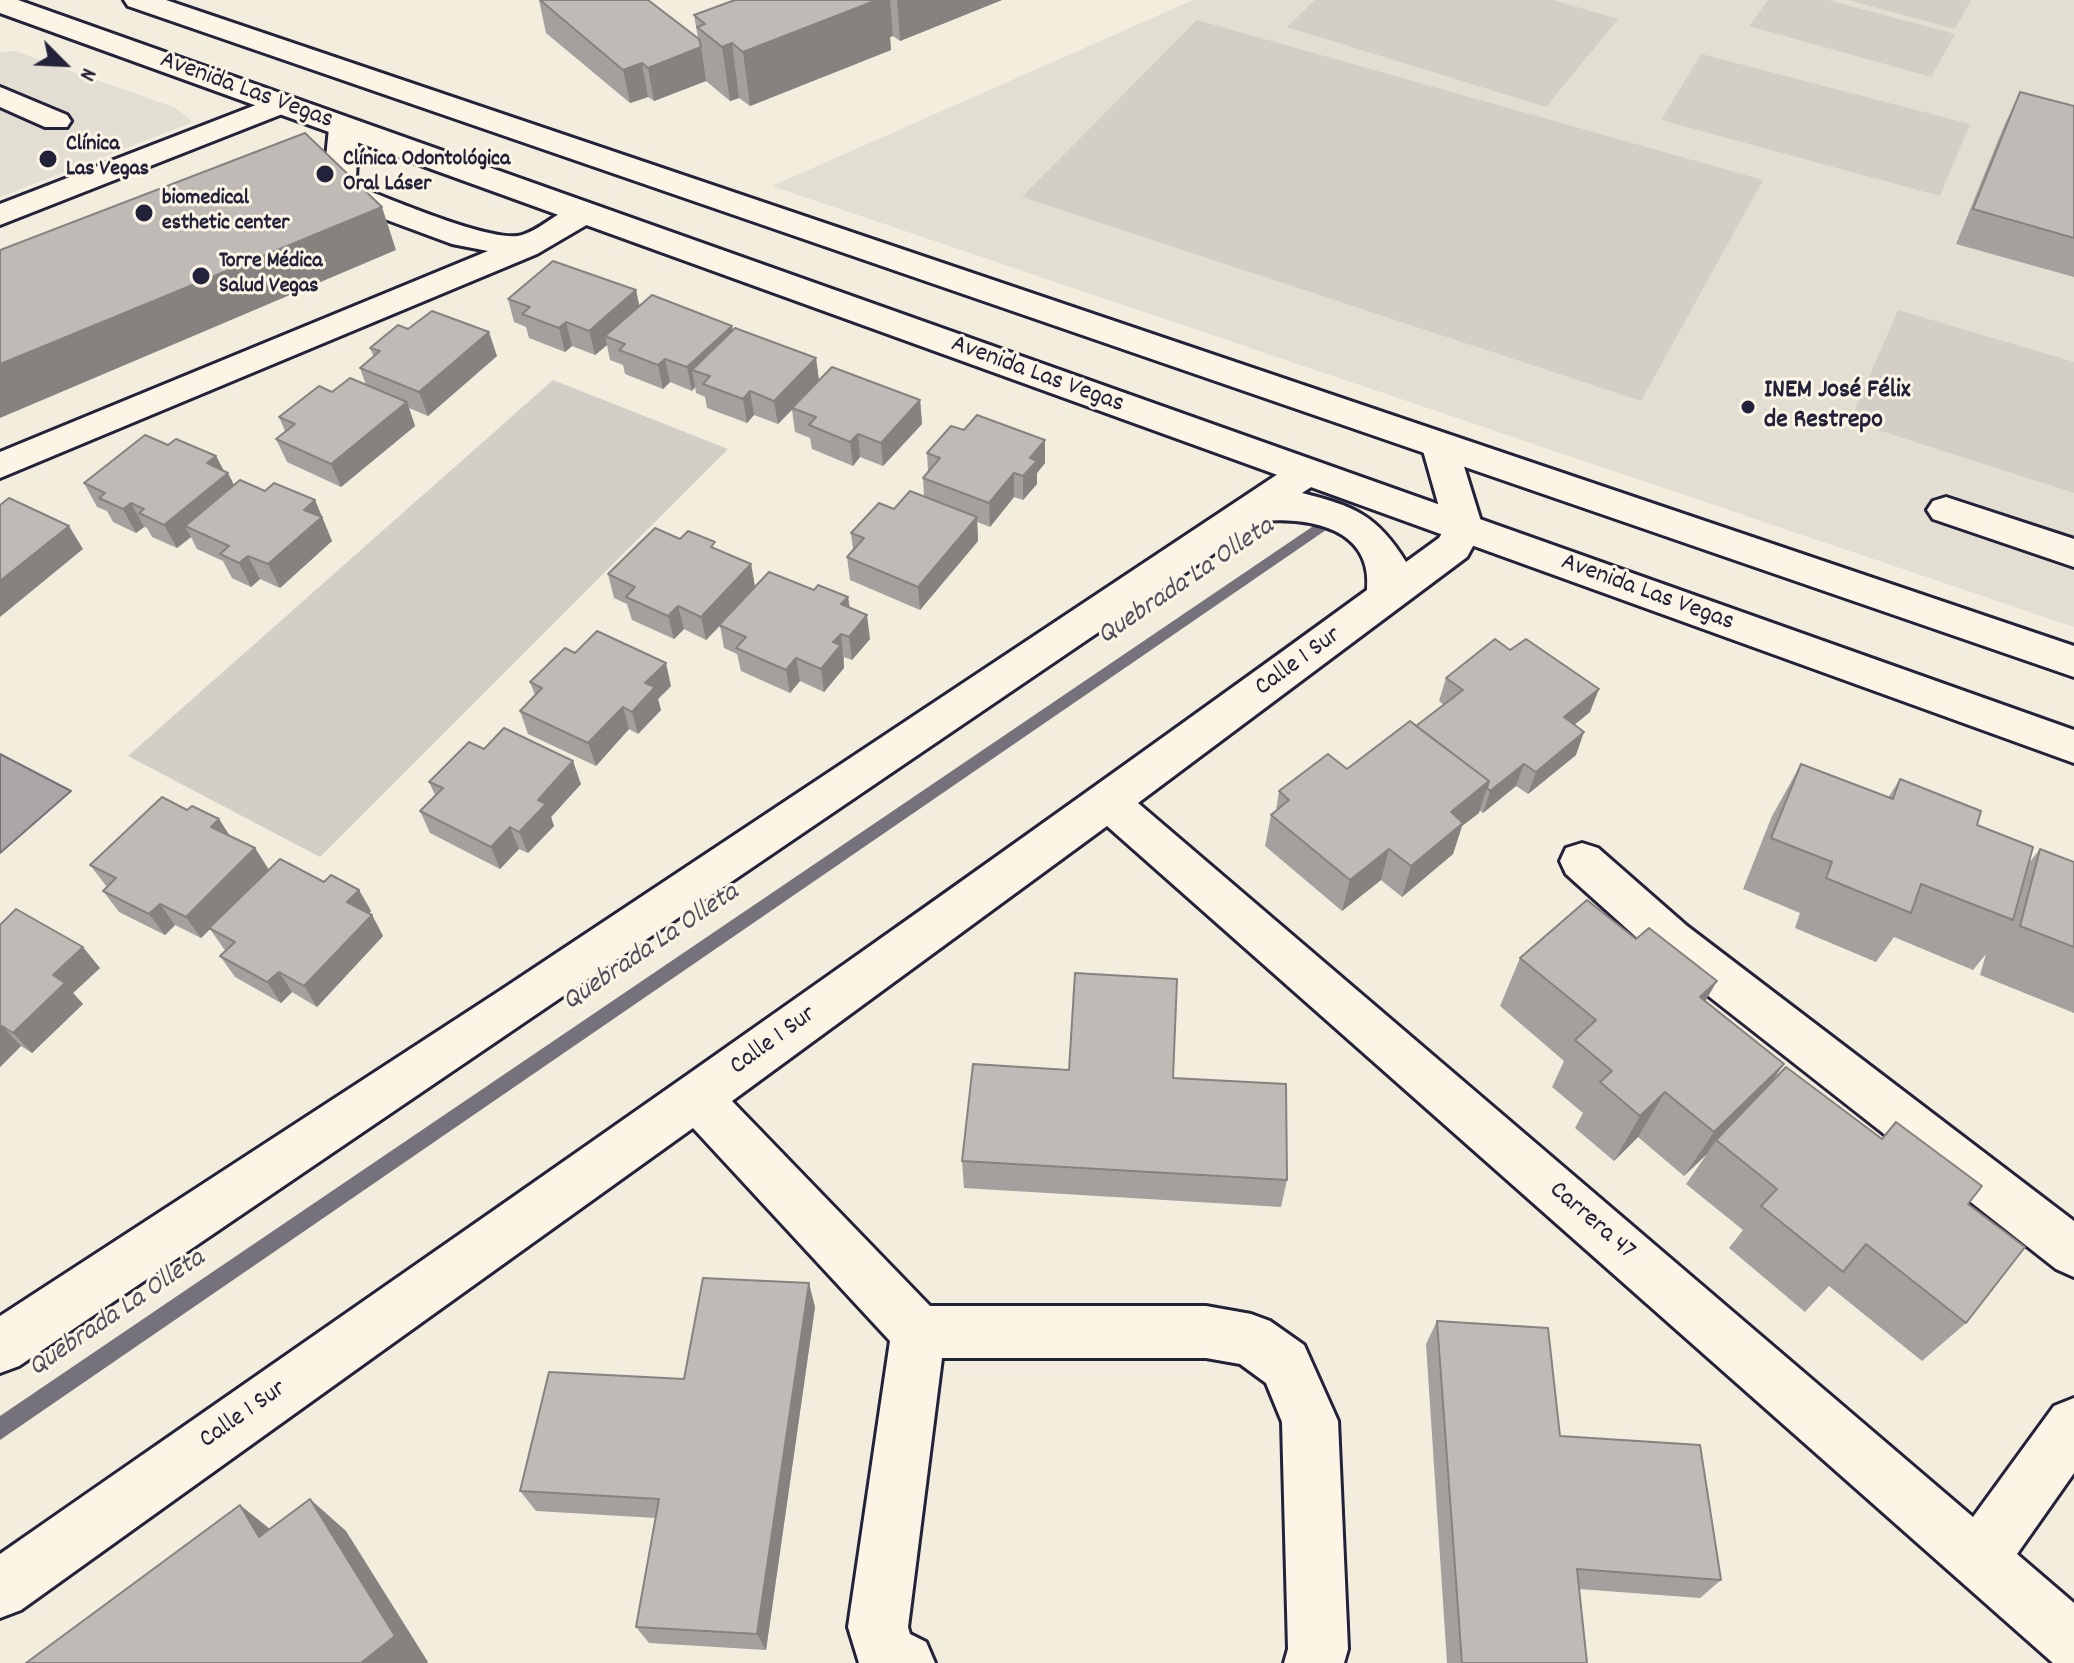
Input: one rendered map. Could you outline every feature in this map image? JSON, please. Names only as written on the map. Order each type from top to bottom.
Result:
[{"type":"street","name":"Avenida Las Vegas","points":[[138,0],[2074,662]]},
{"type":"street","name":"Avenida Las Vegas","points":[[0,3],[2074,747]]},
{"type":"street","points":[[15,37],[106,41]]},
{"type":"street","points":[[0,96],[56,121]]},
{"type":"street","points":[[0,215],[279,105]]},
{"type":"street","points":[[344,128],[340,178],[355,197],[474,251]]},
{"type":"street","points":[[0,466],[474,251],[525,247],[584,213]]},
{"type":"street","points":[[1440,447],[1464,528]]},
{"type":"street","points":[[0,1347],[1306,473]]},
{"type":"street","points":[[1258,508],[1297,505],[1337,515],[1370,537],[1389,567],[1386,599]]},
{"type":"street","points":[[1946,510],[2074,553]]},
{"type":"street","name":"Calle 1 Sur","points":[[0,1589],[697,1098],[1108,802],[1386,599],[1453,547],[1464,528]]},
{"type":"street","name":"Carrera 47","points":[[1108,802],[2074,1642]]},
{"type":"street","points":[[1582,861],[1671,940],[2074,1252]]},
{"type":"street","points":[[697,1098],[918,1332],[1206,1332],[1251,1340],[1285,1364],[1310,1421],[1318,1649],[1314,1663]]},
{"type":"street","points":[[905,1663],[885,1654],[878,1627],[918,1332]]},
{"type":"street","points":[[1978,1559],[2074,1426]]},
{"type":"shaded area","name":"INEM José Félix de Restrepo","points":[[1193,0],[2074,0],[2074,627],[772,186]]},
{"type":"shaded area","points":[[1315,0],[1553,0],[1618,19],[1546,107],[1287,27]]},
{"type":"shaded area","points":[[1768,0],[1828,0],[1955,34],[1931,77],[1749,26]]},
{"type":"shaded area","points":[[1848,0],[1971,0],[1955,29]]},
{"type":"shaded area","points":[[1197,20],[1763,180],[1641,401],[1022,197]]},
{"type":"shaded area","name":"Clínica Las Vegas","points":[[15,51],[176,108],[193,122],[0,197],[0,52]]},
{"type":"shaded area","points":[[1701,54],[1970,124],[1940,196],[1661,120]]},
{"type":"shaded area","points":[[1898,310],[2074,362],[2074,493],[1850,421]]},
{"type":"shaded area","points":[[553,380],[728,449],[320,857],[128,756]]},
{"type":"shaded area","points":[[0,754],[71,791],[0,853]]},
{"type":"building","points":[[540,0],[648,0],[699,39],[701,47],[648,68],[642,63],[623,70]]},
{"type":"building","points":[[735,0],[877,0],[743,52],[732,43],[722,47],[697,27],[705,24],[694,15]]},
{"type":"building","points":[[2020,92],[2074,106],[2074,238],[1973,209]]},
{"type":"building","points":[[305,133],[382,207],[0,364],[0,250]]},
{"type":"building","points":[[553,261],[636,290],[589,331],[566,322],[559,328],[522,314],[530,307],[508,299]]},
{"type":"building","points":[[652,295],[732,326],[687,367],[665,359],[658,365],[619,350],[625,344],[605,336]]},
{"type":"building","points":[[432,311],[489,332],[419,392],[360,368],[380,351],[370,348],[398,325],[408,329]]},
{"type":"building","points":[[735,328],[816,358],[774,401],[750,391],[743,399],[703,384],[710,376],[692,370]]},
{"type":"building","points":[[832,367],[920,400],[881,443],[858,434],[850,442],[809,425],[816,417],[792,408]]},
{"type":"building","points":[[350,378],[407,402],[331,464],[276,439],[295,424],[279,417],[319,386],[332,392]]},
{"type":"building","points":[[977,415],[1045,440],[1030,458],[1037,461],[1023,476],[1014,473],[989,503],[923,478],[940,458],[927,453],[951,426],[964,430]]},
{"type":"building","points":[[145,435],[168,445],[176,439],[216,456],[207,463],[228,473],[164,525],[139,513],[144,509],[131,503],[123,509],[99,498],[105,493],[84,483]]},
{"type":"building","points":[[240,480],[265,491],[274,483],[315,500],[304,510],[322,517],[268,564],[248,556],[239,563],[220,554],[229,546],[185,526]]},
{"type":"building","points":[[910,491],[977,517],[918,587],[847,557],[864,538],[851,533],[879,503],[894,509]]},
{"type":"building","points":[[9,498],[69,526],[0,581],[0,505]]},
{"type":"building","points":[[655,528],[680,539],[688,531],[715,542],[711,547],[751,564],[701,617],[678,606],[668,616],[626,597],[635,587],[608,574]]},
{"type":"building","points":[[769,572],[814,590],[818,585],[848,597],[841,604],[867,615],[849,637],[841,634],[833,642],[841,645],[821,669],[796,658],[786,670],[736,648],[746,637],[719,625]]},
{"type":"building","points":[[597,631],[666,663],[645,683],[655,687],[632,712],[623,707],[588,743],[520,711],[542,688],[530,682],[565,648],[575,653]]},
{"type":"building","points":[[1495,639],[1510,650],[1526,639],[1599,689],[1564,717],[1584,732],[1536,772],[1524,764],[1490,791],[1487,788],[1489,781],[1416,726],[1463,690],[1446,678]]},
{"type":"building","points":[[1410,721],[1489,781],[1451,812],[1463,823],[1411,866],[1389,849],[1350,880],[1271,815],[1289,800],[1279,791],[1328,754],[1347,769]]},
{"type":"building","points":[[504,728],[573,761],[538,800],[546,804],[519,832],[510,827],[491,847],[420,811],[443,788],[429,782],[469,742],[484,749]]},
{"type":"building","points":[[1801,764],[1893,799],[1900,779],[1981,811],[1977,825],[2033,847],[2013,920],[1921,884],[1911,913],[1826,878],[1832,862],[1771,838]]},
{"type":"building","points":[[162,797],[187,810],[192,806],[219,819],[211,827],[255,848],[186,917],[160,904],[149,914],[103,891],[116,878],[90,865]]},
{"type":"building","points":[[2040,849],[2074,862],[2074,947],[2020,926]]},
{"type":"building","points":[[280,859],[324,882],[331,875],[359,890],[347,902],[372,915],[304,986],[279,972],[267,982],[220,956],[235,942],[209,928]]},
{"type":"building","points":[[1587,900],[1636,939],[1649,928],[1717,981],[1700,997],[1784,1064],[1714,1132],[1665,1092],[1640,1116],[1600,1082],[1612,1071],[1575,1040],[1596,1020],[1520,958]]},
{"type":"building","points":[[16,909],[83,947],[53,975],[65,983],[13,1033],[2,1026],[0,1028],[0,925]]},
{"type":"building","points":[[1075,973],[1177,979],[1173,1078],[1286,1084],[1287,1180],[962,1161],[973,1064],[1069,1070]]},
{"type":"building","points":[[1786,1067],[1882,1139],[1896,1122],[1982,1186],[1968,1204],[2025,1247],[1966,1323],[1866,1244],[1843,1272],[1761,1206],[1777,1189],[1716,1140]]},
{"type":"building","points":[[703,1278],[809,1283],[757,1634],[636,1627],[659,1499],[520,1491],[549,1372],[684,1379]]},
{"type":"building","points":[[1437,1321],[1548,1328],[1560,1436],[1700,1445],[1721,1580],[1577,1569],[1587,1663],[1462,1663]]},
{"type":"building","points":[[310,1499],[395,1636],[361,1663],[26,1663],[240,1505],[259,1537]]},
{"type":"waterway","name":"Quebrada La Olleta","points":[[0,1429],[1337,515]]},
{"type":"place","name":"Clínica Las Vegas","points":[[48,159]]},
{"type":"place","name":"Clínica Odontológica Oral Láser","points":[[325,174]]},
{"type":"place","name":"biomedical esthetic center","points":[[144,213]]},
{"type":"place","name":"Torre Médica Salud Vegas","points":[[201,276]]},
{"type":"place","name":"INEM José Félix de Restrepo","points":[[1748,407]]}]
